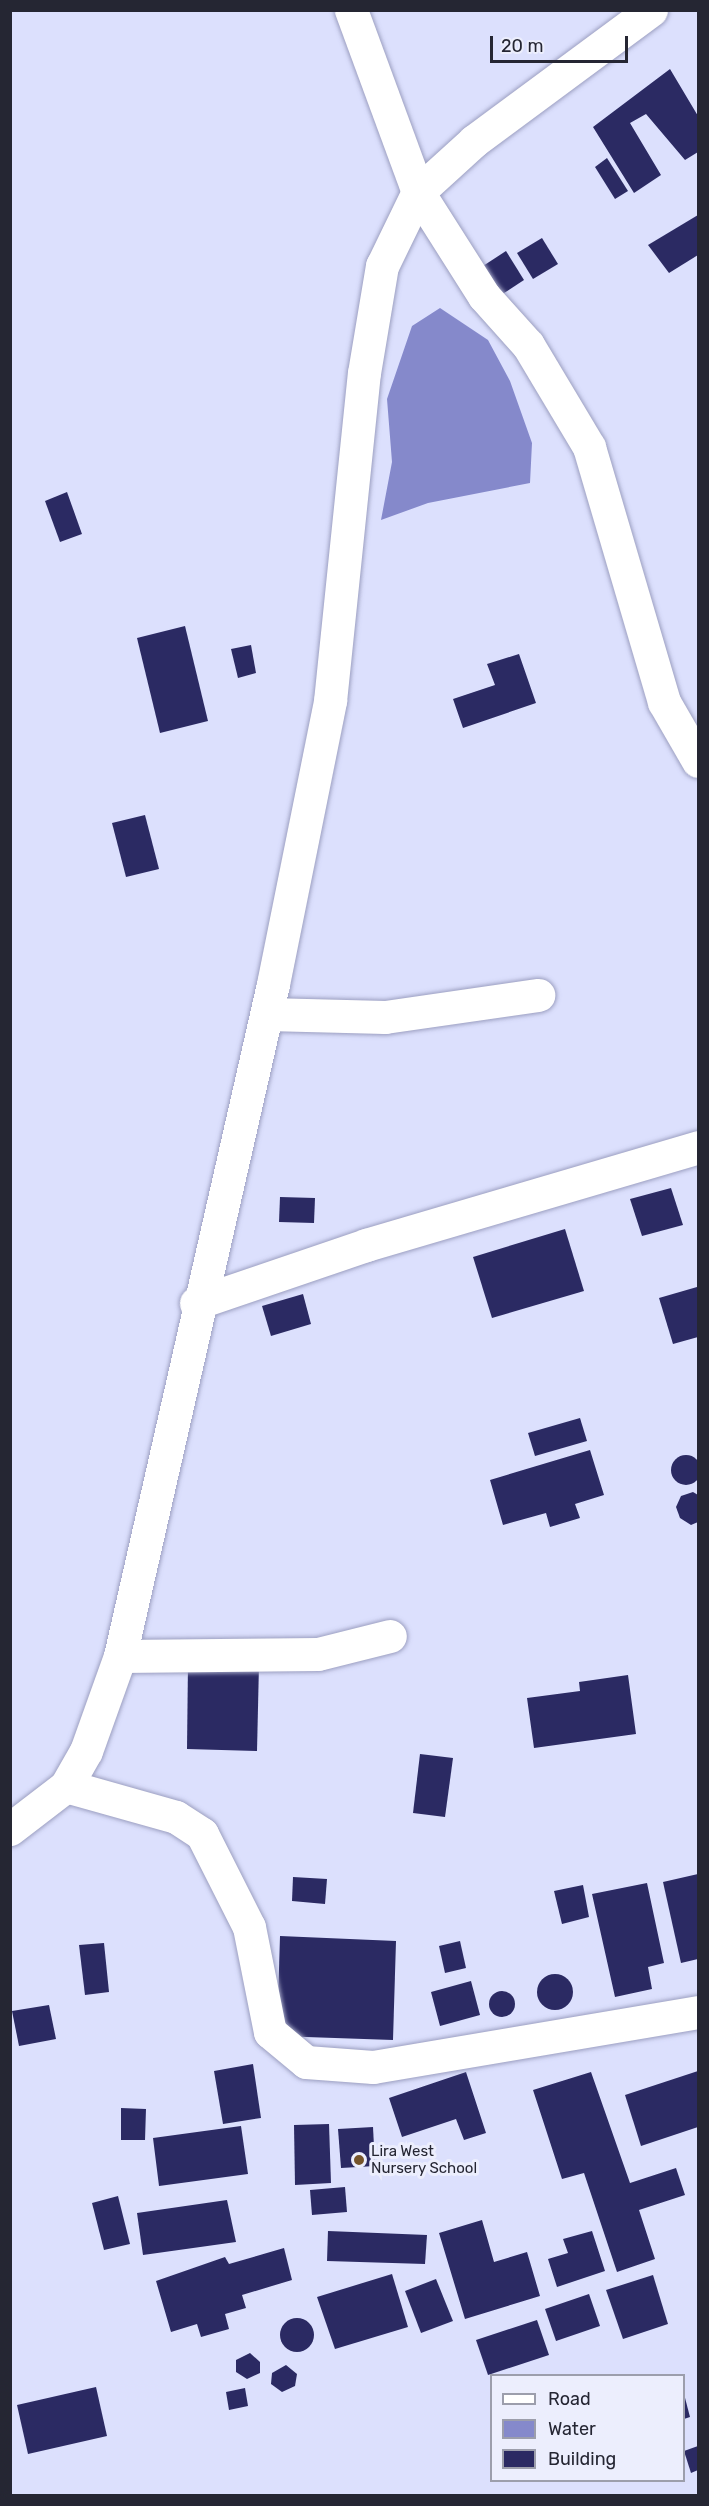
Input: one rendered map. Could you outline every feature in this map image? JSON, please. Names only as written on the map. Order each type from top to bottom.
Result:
[{"type":"street","points":[[351,10],[418,192],[484,296],[528,345],[589,447],[664,702],[699,761]]},
{"type":"street","points":[[10,1829],[66,1786],[86,1751],[120,1656],[196,1303],[267,1014],[330,701],[364,373],[382,266],[418,192],[474,141],[651,10]]},
{"type":"street","points":[[267,1014],[385,1017],[538,995]]},
{"type":"street","points":[[196,1303],[366,1245],[698,1141]]},
{"type":"street","points":[[120,1656],[318,1654],[390,1636]]},
{"type":"street","points":[[66,1786],[166,1814],[202,1834],[249,1927],[270,2032],[306,2062],[373,2067],[699,2012]]},
{"type":"water","points":[[440,308],[488,340],[510,381],[532,443],[530,483],[428,503],[381,520],[392,462],[387,399],[412,326]]},
{"type":"building","points":[[670,69],[698,116],[698,152],[685,160],[646,114],[630,123],[661,175],[634,193],[593,127]]},
{"type":"building","points":[[607,158],[628,191],[615,199],[595,167]]},
{"type":"building","points":[[698,215],[698,255],[669,273],[648,245]]},
{"type":"building","points":[[542,238],[558,264],[533,279],[517,253]]},
{"type":"building","points":[[506,251],[524,280],[501,295],[483,266]]},
{"type":"building","points":[[67,492],[82,534],[60,542],[45,501]]},
{"type":"building","points":[[185,626],[208,721],[160,733],[137,638]]},
{"type":"building","points":[[251,645],[256,673],[238,678],[231,649]]},
{"type":"building","points":[[519,654],[536,703],[463,728],[453,699],[495,685],[487,664]]},
{"type":"building","points":[[145,815],[159,869],[126,877],[112,823]]},
{"type":"building","points":[[671,1188],[683,1225],[642,1236],[630,1199]]},
{"type":"building","points":[[280,1197],[315,1198],[314,1223],[279,1222]]},
{"type":"building","points":[[565,1229],[584,1291],[492,1318],[473,1257]]},
{"type":"building","points":[[697,1287],[698,1337],[673,1344],[659,1298]]},
{"type":"building","points":[[303,1294],[311,1324],[271,1336],[262,1306]]},
{"type":"building","points":[[580,1418],[587,1441],[535,1456],[528,1433]]},
{"type":"building","points":[[590,1450],[604,1495],[575,1504],[580,1518],[550,1527],[546,1513],[503,1525],[490,1480]]},
{"type":"building","points":[[686,1455],[692,1456],[700,1464],[700,1476],[692,1484],[686,1485],[680,1484],[672,1476],[671,1470],[672,1464],[680,1456]]},
{"type":"building","points":[[693,1492],[698,1495],[698,1522],[691,1525],[680,1518],[676,1507],[681,1496]]},
{"type":"building","points":[[188,1663],[259,1664],[257,1751],[187,1749]]},
{"type":"building","points":[[628,1675],[636,1734],[534,1748],[527,1698],[580,1691],[579,1682]]},
{"type":"building","points":[[420,1754],[453,1758],[445,1817],[413,1813]]},
{"type":"building","points":[[698,1874],[698,1959],[681,1963],[663,1882]]},
{"type":"building","points":[[293,1877],[327,1879],[325,1904],[292,1901]]},
{"type":"building","points":[[647,1883],[664,1963],[648,1967],[652,1989],[615,1997],[592,1894]]},
{"type":"building","points":[[583,1885],[589,1917],[562,1924],[554,1891]]},
{"type":"building","points":[[280,1936],[396,1941],[393,2040],[277,2036]]},
{"type":"building","points":[[460,1941],[466,1968],[445,1973],[439,1946]]},
{"type":"building","points":[[104,1943],[109,1992],[85,1995],[79,1945]]},
{"type":"building","points":[[555,1974],[568,1979],[573,1992],[568,2005],[555,2010],[542,2005],[537,1992],[542,1979]]},
{"type":"building","points":[[471,1981],[480,2015],[440,2026],[431,1992]]},
{"type":"building","points":[[502,1991],[511,1995],[515,2004],[511,2013],[502,2017],[493,2013],[489,2004],[493,1995]]},
{"type":"building","points":[[49,2005],[56,2039],[19,2046],[12,2011]]},
{"type":"building","points":[[253,2064],[261,2118],[223,2124],[214,2071]]},
{"type":"building","points":[[698,2071],[698,2127],[641,2146],[625,2095]]},
{"type":"building","points":[[466,2072],[486,2133],[464,2140],[456,2119],[402,2137],[389,2098]]},
{"type":"building","points":[[591,2072],[630,2183],[676,2168],[685,2195],[639,2210],[655,2259],[617,2272],[584,2173],[562,2179],[533,2090]]},
{"type":"building","points":[[121,2108],[146,2109],[145,2140],[121,2140]]},
{"type":"building","points":[[329,2124],[331,2183],[295,2185],[294,2125]]},
{"type":"building","points":[[241,2126],[248,2174],[159,2186],[153,2138]]},
{"type":"building","points":[[373,2127],[375,2166],[341,2168],[338,2129]]},
{"type":"building","points":[[345,2187],[347,2212],[312,2215],[310,2190]]},
{"type":"building","points":[[118,2196],[130,2244],[104,2250],[92,2203]]},
{"type":"building","points":[[227,2200],[236,2242],[143,2255],[137,2213]]},
{"type":"building","points":[[482,2220],[494,2262],[527,2252],[540,2296],[465,2319],[439,2233]]},
{"type":"building","points":[[328,2231],[427,2235],[425,2264],[327,2261]]},
{"type":"building","points":[[592,2231],[605,2271],[557,2287],[548,2259],[568,2253],[563,2239]]},
{"type":"building","points":[[284,2248],[292,2280],[242,2295],[246,2308],[225,2314],[229,2329],[201,2337],[197,2324],[171,2332],[156,2281],[225,2257],[229,2264]]},
{"type":"building","points":[[392,2274],[408,2327],[335,2349],[317,2297]]},
{"type":"building","points":[[653,2275],[668,2324],[623,2339],[606,2290]]},
{"type":"building","points":[[436,2279],[453,2321],[421,2333],[405,2291]]},
{"type":"building","points":[[589,2294],[600,2326],[556,2341],[545,2309]]},
{"type":"building","points":[[297,2318],[309,2323],[314,2335],[309,2347],[297,2352],[285,2347],[280,2335],[285,2323]]},
{"type":"building","points":[[537,2320],[549,2355],[488,2375],[476,2340]]},
{"type":"building","points":[[250,2353],[260,2362],[260,2373],[247,2379],[236,2372],[236,2360]]},
{"type":"building","points":[[286,2365],[297,2374],[295,2386],[282,2392],[271,2384],[272,2373]]},
{"type":"building","points":[[96,2387],[107,2436],[28,2454],[17,2405]]},
{"type":"building","points":[[245,2388],[248,2406],[229,2410],[226,2392]]},
{"type":"building","points":[[685,2398],[690,2417],[685,2419]]},
{"type":"building","points":[[698,2446],[698,2470],[691,2473],[685,2451]]},
{"type":"place","name":"Lira West Nursery School","points":[[359,2160]]}]
